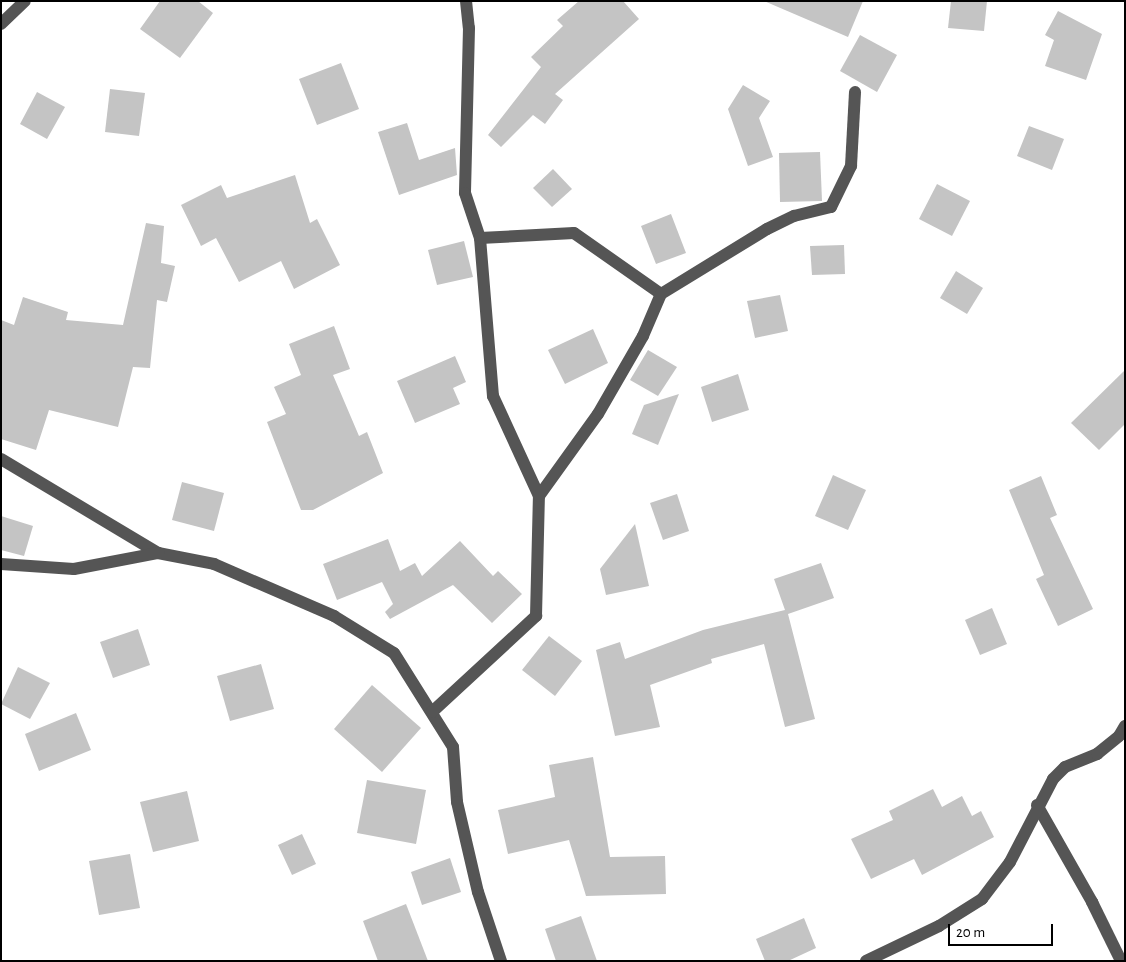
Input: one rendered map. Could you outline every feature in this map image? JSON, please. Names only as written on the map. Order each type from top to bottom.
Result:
[{"type":"street","points":[[1,24],[25,1]]},
{"type":"street","points":[[432,712],[536,616],[539,496],[493,396],[480,238],[465,193],[469,28],[466,1]]},
{"type":"street","points":[[539,496],[598,414],[643,336],[661,294],[767,229],[794,216],[830,207],[851,166],[854,92]]},
{"type":"street","points":[[480,238],[574,233],[661,294]]},
{"type":"street","points":[[1,460],[158,553],[214,564],[334,616],[394,653],[432,712],[456,759],[457,802],[478,892],[501,961]]},
{"type":"street","points":[[1,564],[74,569],[158,553]]},
{"type":"street","points":[[866,961],[939,926],[982,899],[1010,862],[1037,805],[1064,767],[1098,754],[1119,736],[1125,726]]},
{"type":"street","points":[[1037,805],[1092,902],[1121,961]]},
{"type":"building","points":[[160,1],[198,1],[213,13],[180,58],[140,29]]},
{"type":"building","points":[[579,1],[623,1],[639,19],[555,94],[563,100],[545,124],[533,115],[501,147],[488,135],[541,67],[531,57],[563,26],[557,20]]},
{"type":"building","points":[[764,1],[863,1],[848,37]]},
{"type":"building","points":[[951,1],[987,1],[984,31],[948,28]]},
{"type":"building","points":[[1058,11],[1102,34],[1086,80],[1045,66],[1054,40],[1045,35]]},
{"type":"building","points":[[860,35],[897,55],[877,92],[840,71]]},
{"type":"building","points":[[341,63],[359,109],[317,125],[299,79]]},
{"type":"building","points":[[743,85],[770,101],[759,118],[773,157],[748,166],[728,109]]},
{"type":"building","points":[[110,89],[145,93],[139,136],[105,132]]},
{"type":"building","points":[[37,92],[65,107],[47,139],[20,124]]},
{"type":"building","points":[[407,123],[419,160],[455,148],[457,175],[399,195],[378,132]]},
{"type":"building","points":[[1029,126],[1064,139],[1052,170],[1017,156]]},
{"type":"building","points":[[820,152],[822,201],[780,202],[779,153]]},
{"type":"building","points":[[553,169],[572,189],[552,207],[533,188]]},
{"type":"building","points":[[295,175],[310,223],[317,219],[340,265],[294,289],[281,261],[239,282],[216,238],[201,246],[181,205],[221,185],[227,198]]},
{"type":"building","points":[[937,184],[970,201],[952,236],[919,219]]},
{"type":"building","points":[[671,214],[686,253],[656,264],[641,226]]},
{"type":"building","points":[[146,223],[164,226],[161,263],[175,266],[167,302],[157,300],[150,368],[133,367],[118,427],[49,410],[36,450],[1,439],[1,320],[14,325],[23,297],[68,312],[66,320],[123,325]]},
{"type":"building","points":[[464,241],[473,277],[437,285],[428,250]]},
{"type":"building","points":[[844,245],[845,274],[812,275],[810,246]]},
{"type":"building","points":[[956,271],[983,288],[967,314],[940,298]]},
{"type":"building","points":[[780,295],[788,331],[755,338],[747,301]]},
{"type":"building","points":[[334,326],[350,369],[333,375],[359,436],[367,432],[383,473],[313,510],[301,510],[267,422],[286,414],[274,387],[301,375],[289,344]]},
{"type":"building","points":[[593,329],[608,363],[565,384],[548,350]]},
{"type":"building","points":[[648,350],[677,367],[658,396],[630,380]]},
{"type":"building","points":[[455,356],[466,382],[453,388],[460,404],[415,423],[397,381]]},
{"type":"building","points":[[1125,370],[1125,424],[1099,450],[1071,423]]},
{"type":"building","points":[[738,374],[749,410],[712,422],[701,387]]},
{"type":"building","points":[[679,394],[658,445],[632,434],[644,405]]},
{"type":"building","points":[[833,475],[866,490],[848,530],[815,516]]},
{"type":"building","points":[[1041,476],[1057,515],[1050,518],[1093,609],[1058,626],[1036,579],[1044,575],[1009,490]]},
{"type":"building","points":[[182,482],[224,493],[214,531],[172,520]]},
{"type":"building","points":[[677,494],[689,531],[663,540],[650,503]]},
{"type":"building","points":[[1,516],[33,526],[24,556],[1,550]]},
{"type":"building","points":[[635,524],[649,586],[606,595],[600,569]]},
{"type":"building","points":[[388,539],[400,571],[415,563],[422,576],[460,541],[493,576],[498,571],[522,594],[492,623],[453,585],[390,619],[385,612],[393,604],[382,582],[337,600],[323,564]]},
{"type":"building","points":[[821,563],[834,598],[788,614],[815,719],[785,727],[764,644],[711,659],[712,663],[650,685],[660,727],[615,736],[596,650],[620,642],[625,659],[703,630],[785,610],[774,579]]},
{"type":"building","points":[[992,608],[1007,644],[980,655],[965,620]]},
{"type":"building","points":[[138,629],[150,665],[113,678],[100,642]]},
{"type":"building","points":[[549,636],[582,661],[555,696],[522,670]]},
{"type":"building","points":[[261,664],[274,709],[230,721],[217,676]]},
{"type":"building","points":[[18,667],[50,683],[30,719],[1,704]]},
{"type":"building","points":[[372,685],[421,728],[382,772],[334,729]]},
{"type":"building","points":[[76,713],[91,750],[39,771],[25,734]]},
{"type":"building","points":[[593,757],[610,857],[665,856],[666,894],[586,896],[569,840],[508,854],[498,810],[555,797],[549,765]]},
{"type":"building","points":[[367,780],[426,790],[416,844],[357,833]]},
{"type":"building","points":[[933,789],[942,807],[962,796],[972,816],[981,811],[994,837],[922,875],[914,859],[871,879],[851,839],[893,820],[889,811]]},
{"type":"building","points":[[187,791],[199,841],[153,852],[140,802]]},
{"type":"building","points":[[302,834],[316,864],[292,875],[278,845]]},
{"type":"building","points":[[130,854],[140,908],[99,915],[89,861]]},
{"type":"building","points":[[450,858],[461,892],[422,905],[411,872]]},
{"type":"building","points":[[406,904],[428,961],[378,961],[363,921]]},
{"type":"building","points":[[581,916],[597,961],[556,961],[545,929]]},
{"type":"building","points":[[804,918],[816,948],[788,961],[765,961],[756,939]]}]
